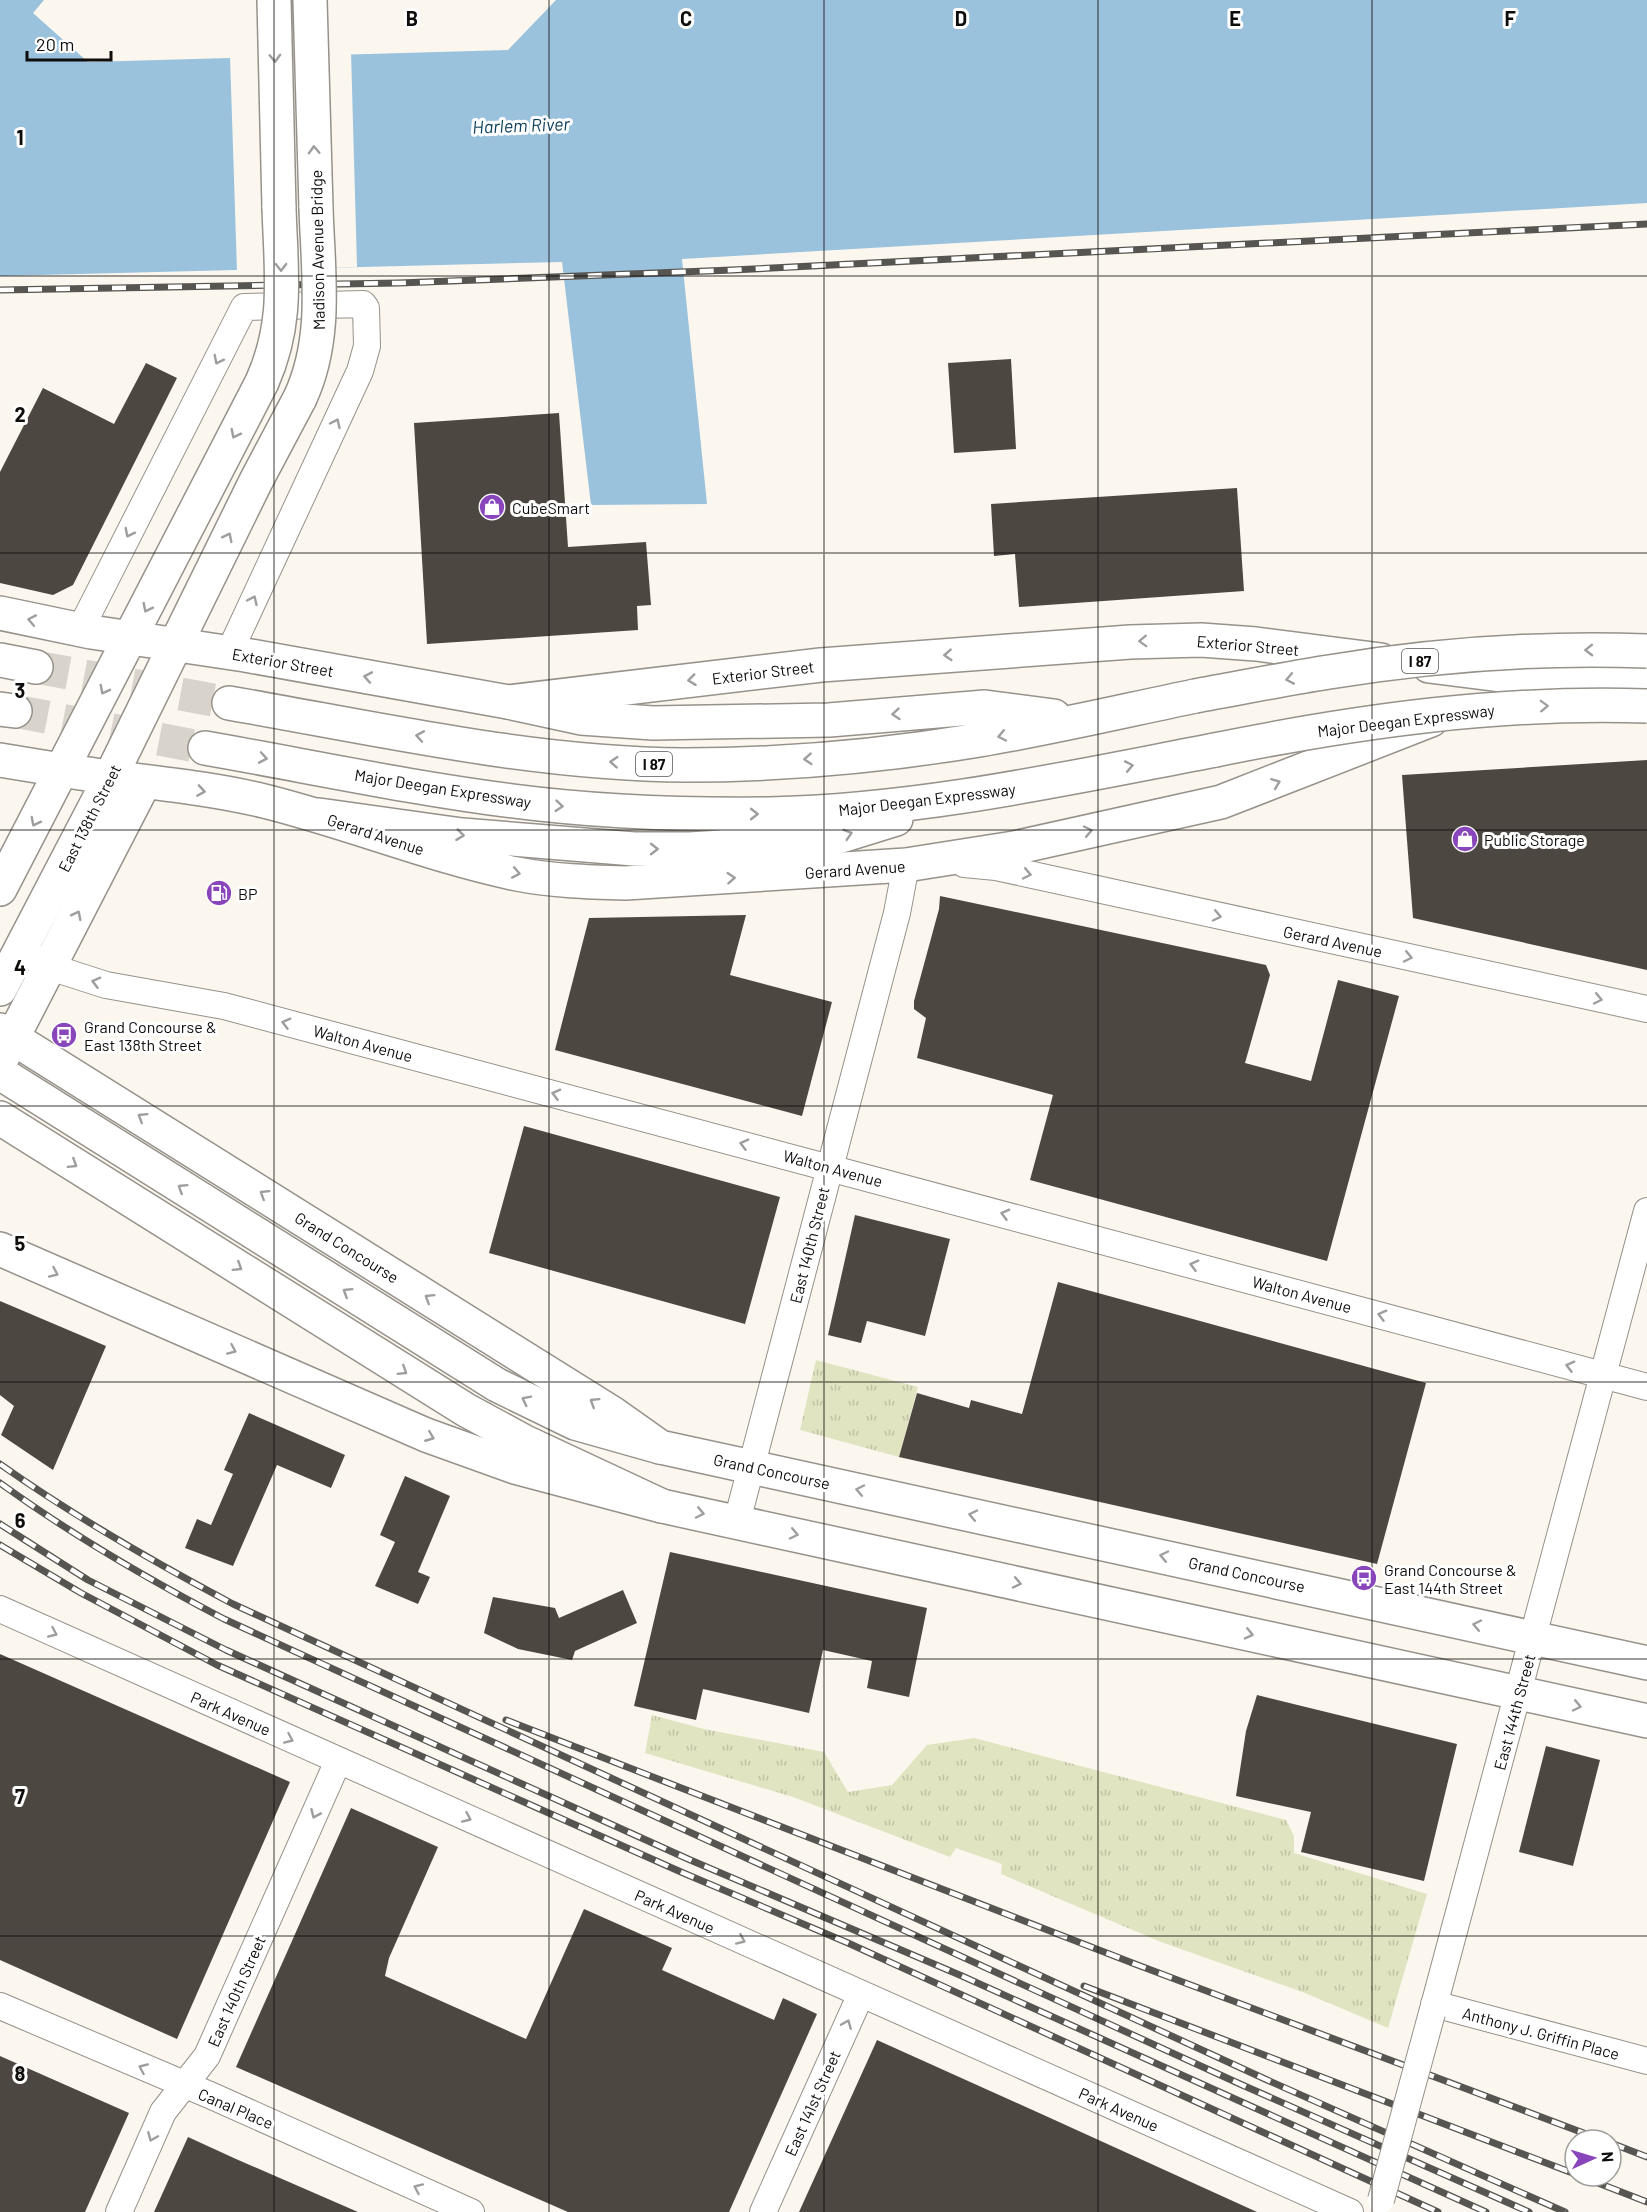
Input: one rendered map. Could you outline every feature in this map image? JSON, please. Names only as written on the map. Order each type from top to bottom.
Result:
[{"type":"main road","points":[[0,889],[262,382],[278,341],[282,308],[274,0]]},
{"type":"main road","name":"Madison Avenue Bridge","points":[[174,646],[313,369],[319,333],[310,0]]},
{"type":"main road","name":"Exterior Street","points":[[0,613],[80,630],[229,653],[508,702],[821,665],[1166,640],[1256,644],[1533,679],[1647,678]]},
{"type":"main road","name":"East 138th Street","points":[[0,989],[110,778],[174,646]]},
{"type":"main road","name":"I 87","points":[[229,703],[566,759],[684,765],[736,764],[926,748],[1329,672],[1427,660],[1538,651],[1647,651]]},
{"type":"main road","points":[[0,660],[36,667]]},
{"type":"main road","points":[[1427,666],[1438,675],[1446,699],[1444,709],[1435,719]]},
{"type":"main road","name":"Exterior Street","points":[[906,865],[1014,848],[1221,802],[1533,679]]},
{"type":"main road","points":[[508,702],[581,718],[653,723],[818,720],[985,707],[1080,720]]},
{"type":"main road","name":"Major Deegan Expressway","points":[[205,748],[513,801],[614,810],[770,814],[872,807],[969,796],[1321,729],[1421,715],[1520,707],[1647,705]]},
{"type":"main road","name":"Gerard Avenue","points":[[0,760],[261,800],[319,815],[457,859],[519,874],[574,881],[626,883],[692,880],[906,865]]},
{"type":"main road","points":[[5,1043],[50,967],[144,783]]},
{"type":"main road","points":[[319,815],[512,840],[634,849],[690,849],[825,841],[969,796]]},
{"type":"main road","name":"Grand Concourse","points":[[5,1043],[612,1413],[660,1447],[1647,1663]]},
{"type":"main road","points":[[0,1073],[498,1385],[575,1423],[660,1447]]},
{"type":"main road","points":[[12,1126],[466,1410],[525,1442],[662,1506]]},
{"type":"main road","points":[[0,1249],[426,1435],[515,1467],[662,1506],[1647,1721]]},
{"type":"street","points":[[80,630],[244,307],[363,304],[366,308],[367,346],[360,371],[229,653]]},
{"type":"street","name":"Gerard Avenue","points":[[906,865],[970,864],[996,867],[1647,1009]]},
{"type":"street","name":"East 140th Street","points":[[737,1521],[897,913],[906,865]]},
{"type":"street","name":"Walton Avenue","points":[[20,950],[50,967],[106,985],[224,1006],[1647,1387]]},
{"type":"street","name":"East 144th Street","points":[[1380,2206],[1520,1694],[1647,1211]]},
{"type":"street","name":"Park Avenue","points":[[0,1609],[1350,2212]]},
{"type":"street","name":"East 140th Street","points":[[119,2212],[163,2112],[207,2056],[338,1761]]},
{"type":"street","name":"East 141st Street","points":[[763,2212],[861,1994]]},
{"type":"street","name":"Canal Place","points":[[0,2006],[471,2212]]},
{"type":"street","name":"Anthony J. Griffin Place","points":[[1433,2008],[1647,2061]]},
{"type":"green space","points":[[816,1360],[918,1387],[899,1457],[800,1430]]},
{"type":"green space","points":[[652,1715],[704,1729],[824,1752],[848,1792],[892,1785],[927,1745],[974,1738],[1286,1820],[1294,1836],[1294,1853],[1427,1894],[1388,2028],[1305,1993],[1161,1942],[1001,1874],[1002,1864],[956,1848],[950,1857],[793,1797],[645,1753]]},
{"type":"water","name":"Harlem River","points":[[0,0],[44,0],[33,13],[88,62],[508,50],[556,0],[1647,0],[1647,203],[682,259],[707,504],[591,505],[562,262],[0,276]]},
{"type":"pier","points":[[351,52],[357,267],[237,271],[230,56]]},
{"type":"building","points":[[1011,359],[1016,449],[954,453],[948,363]]},
{"type":"building","points":[[146,363],[177,378],[73,585],[53,595],[0,583],[0,472],[43,388],[114,424]]},
{"type":"building","name":"CubeSmart","points":[[559,413],[568,547],[646,542],[651,605],[637,606],[638,630],[427,644],[414,423]]},
{"type":"building","points":[[1237,488],[1244,591],[1019,607],[1015,554],[994,556],[991,504]]},
{"type":"building","points":[[1647,760],[1647,970],[1413,918],[1402,775]]},
{"type":"building","points":[[940,896],[1266,965],[1270,975],[1245,1063],[1311,1081],[1338,980],[1399,996],[1327,1261],[1030,1180],[1053,1095],[917,1058],[926,1018],[914,1009],[914,1001],[939,909]]},
{"type":"building","points":[[746,915],[730,975],[832,1002],[802,1116],[555,1050],[589,918]]},
{"type":"building","points":[[524,1126],[780,1197],[745,1324],[489,1253]]},
{"type":"building","points":[[855,1215],[950,1239],[925,1336],[867,1321],[861,1343],[828,1335]]},
{"type":"building","points":[[1058,1282],[1426,1383],[1377,1564],[899,1457],[917,1393],[969,1408],[971,1400],[1022,1414]]},
{"type":"building","points":[[0,1301],[106,1346],[53,1470],[1,1435],[14,1406],[0,1395]]},
{"type":"building","points":[[249,1413],[345,1455],[331,1488],[277,1465],[233,1566],[185,1548],[197,1519],[211,1525],[233,1474],[224,1470]]},
{"type":"building","points":[[405,1476],[450,1496],[418,1572],[430,1577],[418,1604],[375,1586],[395,1542],[380,1535]]},
{"type":"building","points":[[670,1552],[927,1608],[909,1697],[867,1688],[872,1661],[823,1650],[809,1713],[703,1689],[696,1720],[634,1706]]},
{"type":"building","points":[[623,1590],[637,1623],[575,1651],[572,1660],[518,1649],[484,1633],[493,1597],[555,1608],[559,1618]]},
{"type":"building","points":[[0,1654],[290,1782],[177,2039],[0,1960]]},
{"type":"building","points":[[1257,1695],[1457,1744],[1424,1881],[1301,1852],[1311,1812],[1236,1796],[1246,1731]]},
{"type":"building","points":[[1546,1746],[1600,1760],[1573,1866],[1519,1852]]},
{"type":"building","points":[[351,1808],[438,1847],[389,1958],[385,1976],[526,2039],[584,1909],[672,1948],[662,1970],[774,2020],[783,1998],[817,2014],[729,2212],[568,2212],[236,2067]]},
{"type":"building","points":[[877,2040],[1048,2117],[1257,2212],[799,2212]]},
{"type":"building","points":[[0,2056],[129,2113],[85,2212],[0,2212]]},
{"type":"building","points":[[188,2137],[236,2159],[358,2212],[154,2212]]},
{"type":"tunnel","points":[[36,667],[229,703]]},
{"type":"tunnel","points":[[15,711],[205,748]]},
{"type":"railway","points":[[0,290],[399,283],[732,270],[1647,224]]},
{"type":"railway","points":[[0,1464],[114,1538],[233,1604],[1265,2079],[1565,2212]]},
{"type":"railway","points":[[0,1483],[110,1555],[224,1619],[1240,2084],[1529,2212]]},
{"type":"railway","points":[[0,1524],[88,1580],[226,1650],[688,1859],[962,1976],[1486,2212]]},
{"type":"railway","points":[[0,1545],[81,1593],[217,1665],[681,1872],[848,1943],[1438,2212]]},
{"type":"railway","points":[[506,1720],[1135,1964],[1570,2128]]},
{"type":"railway","points":[[1084,1986],[1563,2169]]},
{"type":"railway","points":[[1623,2148],[1647,2157]]},
{"type":"railway","points":[[1611,2188],[1647,2202]]},
{"type":"place","name":"CubeSmart","points":[[492,507]]},
{"type":"place","name":"Public Storage","points":[[1465,839]]},
{"type":"place","name":"BP","points":[[219,893]]},
{"type":"place","name":"Grand Concourse & East 138th Street","points":[[64,1035]]},
{"type":"place","name":"Grand Concourse & East 144th Street","points":[[1364,1578]]}]
